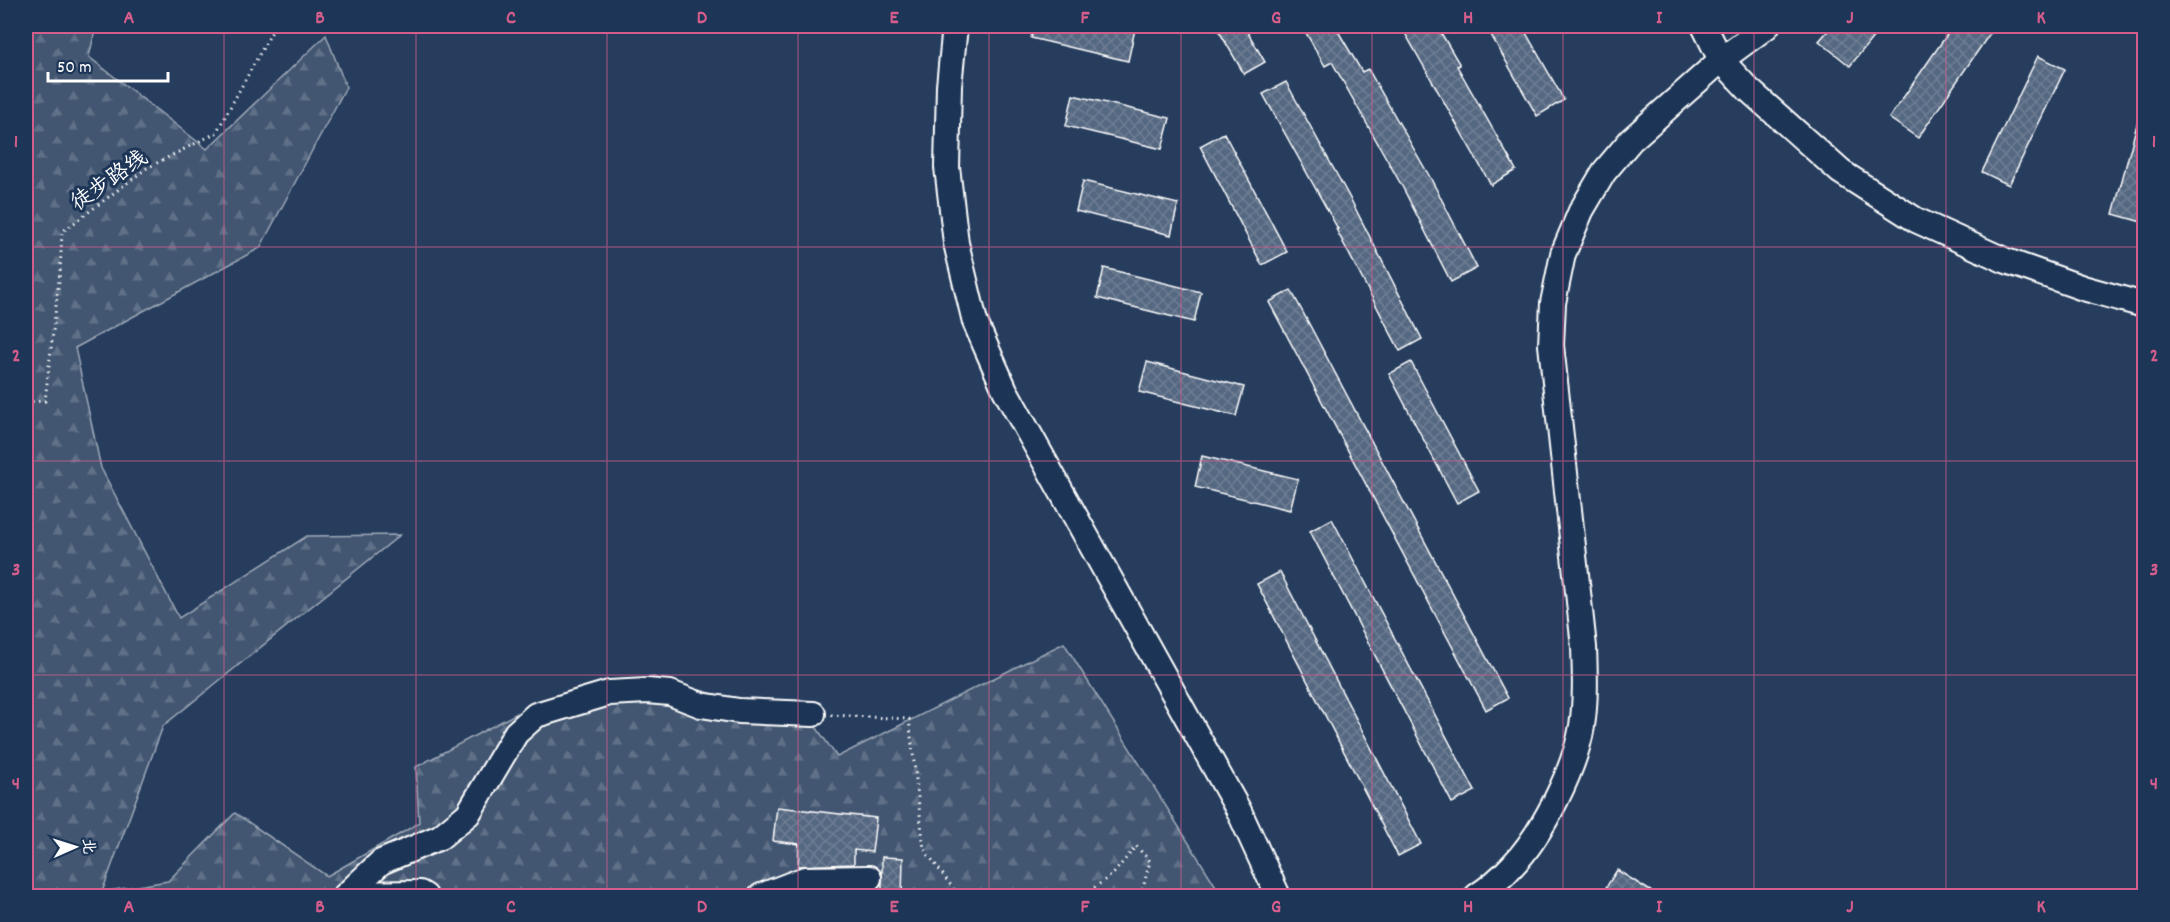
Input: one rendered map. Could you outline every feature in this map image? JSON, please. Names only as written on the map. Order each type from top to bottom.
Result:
[{"type":"street","points":[[955,26],[949,86],[947,167],[956,243],[975,322],[1005,390],[1239,811],[1278,897]]},
{"type":"street","points":[[1704,26],[1721,60],[1749,90],[1841,172],[1916,220],[2004,260],[2083,288],[2145,306]]},
{"type":"street","points":[[1477,897],[1513,866],[1537,833],[1556,800],[1571,764],[1582,728],[1586,690],[1584,647],[1551,345],[1553,303],[1563,254],[1581,211],[1604,172],[1631,140],[1721,60],[1767,26]]},
{"type":"street","points":[[347,895],[381,862],[440,837],[468,814],[516,733],[536,715],[609,693],[647,691],[670,693],[701,705],[739,711],[813,714]]},
{"type":"street","points":[[766,895],[805,879],[869,878]]},
{"type":"street","points":[[347,895],[420,893],[425,897]]},
{"type":"path","name":"徒步路线","points":[[26,402],[45,401],[60,271],[62,232],[147,168],[216,133],[275,26]]},
{"type":"path","points":[[813,714],[909,719],[924,849],[958,895],[985,897]]},
{"type":"path","points":[[1078,897],[1083,896],[1114,873],[1136,846],[1150,861],[1141,897]]},
{"type":"green space","points":[[26,26],[96,26],[89,57],[207,149],[326,35],[346,87],[260,248],[75,348],[101,468],[179,618],[307,536],[400,535],[163,726],[102,892],[168,881],[235,813],[327,876],[419,823],[416,767],[534,704],[653,677],[757,706],[798,701],[837,757],[1064,643],[1222,896],[26,896]]},
{"type":"building","points":[[1034,26],[1122,26],[1135,29],[1128,61],[1031,38]]},
{"type":"building","points":[[1216,26],[1244,26],[1265,62],[1244,74]]},
{"type":"building","points":[[1302,26],[1335,26],[1362,72],[1368,69],[1431,179],[1477,268],[1451,282],[1403,188],[1332,62],[1325,66]]},
{"type":"building","points":[[1401,26],[1437,26],[1516,170],[1491,185]]},
{"type":"building","points":[[1486,26],[1522,26],[1564,100],[1537,116]]},
{"type":"building","points":[[1832,26],[1882,26],[1850,66],[1819,41]]},
{"type":"building","points":[[1953,26],[1995,26],[1918,138],[1889,118]]},
{"type":"building","points":[[2038,56],[2065,69],[2009,185],[1982,172]]},
{"type":"building","points":[[1286,82],[1352,202],[1422,339],[1400,351],[1336,229],[1338,229],[1263,94]]},
{"type":"building","points":[[1073,95],[1170,118],[1162,149],[1066,126]]},
{"type":"building","points":[[2140,113],[2145,114],[2145,212],[2142,222],[2113,214]]},
{"type":"building","points":[[1224,133],[1287,252],[1262,265],[1200,146]]},
{"type":"building","points":[[1083,181],[1178,204],[1171,235],[1076,211]]},
{"type":"building","points":[[1104,268],[1201,292],[1194,322],[1097,298]]},
{"type":"building","points":[[1291,290],[1508,698],[1486,710],[1269,302]]},
{"type":"building","points":[[1147,362],[1244,387],[1236,416],[1139,392]]},
{"type":"building","points":[[1411,362],[1479,491],[1457,503],[1389,374]]},
{"type":"building","points":[[1202,456],[1298,479],[1290,510],[1195,487]]},
{"type":"building","points":[[1332,519],[1475,791],[1452,803],[1310,531]]},
{"type":"building","points":[[1280,572],[1421,844],[1398,856],[1257,584]]},
{"type":"building","points":[[777,807],[876,818],[872,852],[854,850],[854,864],[798,866],[799,844],[773,841]]},
{"type":"building","points":[[882,857],[903,858],[902,897],[882,897]]},
{"type":"building","points":[[1617,870],[1660,897],[1600,897]]}]
